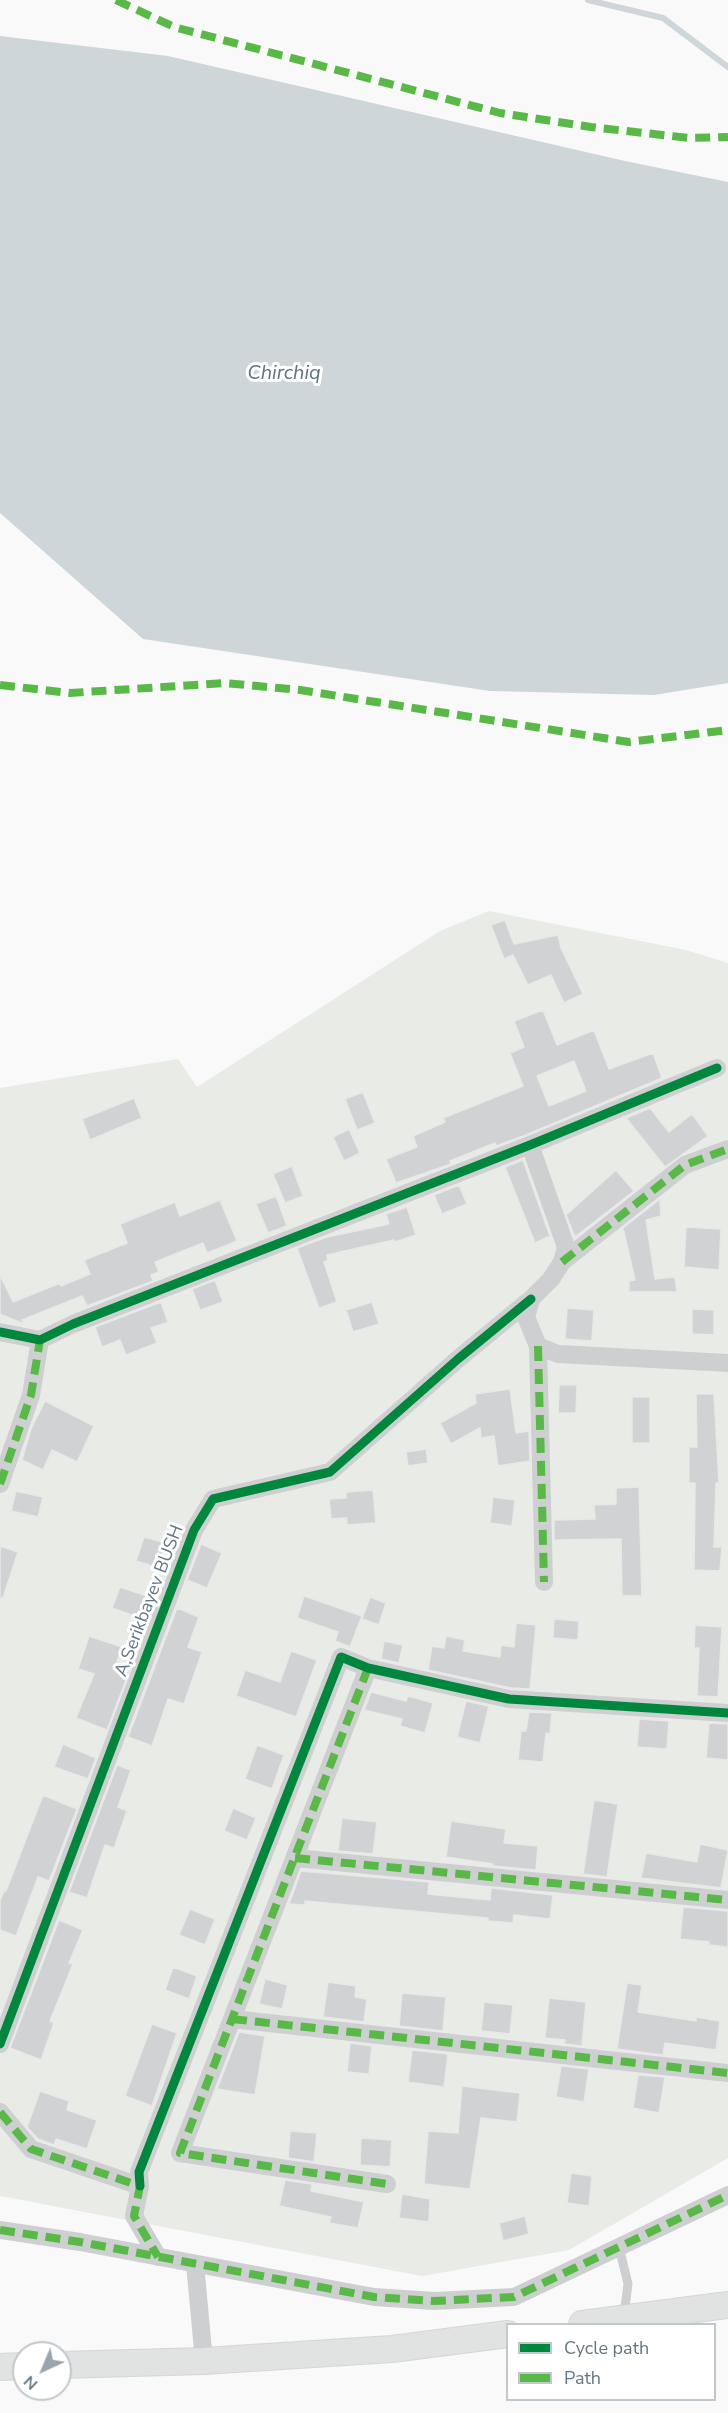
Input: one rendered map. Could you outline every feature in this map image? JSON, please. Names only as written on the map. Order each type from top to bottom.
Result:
[{"type":"main road","points":[[596,2323],[728,2305]]},
{"type":"main road","points":[[72,2365],[204,2361],[392,2349],[506,2334]]},
{"type":"street","points":[[0,1332],[40,1340],[73,1324],[530,1145],[717,1068]]},
{"type":"street","points":[[530,1145],[566,1247],[562,1262]]},
{"type":"street","name":"A,Serikbayev BUSH","points":[[0,2044],[194,1530],[213,1499],[330,1472],[458,1359],[531,1299],[551,1279],[562,1262],[686,1165],[728,1149]]},
{"type":"street","points":[[531,1299],[526,1317],[538,1346],[544,1582]]},
{"type":"street","points":[[0,1484],[31,1395],[40,1340]]},
{"type":"street","points":[[538,1346],[558,1354],[728,1363]]},
{"type":"street","points":[[159,2257],[134,2216],[140,2186],[139,2172],[341,1657],[368,1668],[509,1699],[728,1713]]},
{"type":"street","points":[[368,1668],[180,2153],[387,2184]]},
{"type":"street","points":[[295,1858],[728,1900]]},
{"type":"street","points":[[232,2019],[728,2073]]},
{"type":"street","points":[[0,2112],[31,2150],[140,2186]]},
{"type":"street","points":[[0,2230],[374,2297],[434,2301],[514,2297],[728,2195]]},
{"type":"street","points":[[195,2264],[204,2361]]},
{"type":"lane","points":[[619,2247],[628,2284],[624,2319]]},
{"type":"shaded area","points":[[489,911],[686,950],[728,963],[728,2158],[569,2250],[422,2276],[0,2196],[0,1088],[178,1059],[197,1087],[440,931]]},
{"type":"water","name":"Chirchiq","points":[[0,36],[168,56],[625,161],[728,182],[728,683],[654,695],[490,691],[143,639],[0,513]]},
{"type":"building","points":[[505,920],[514,944],[558,935],[561,948],[583,994],[564,1003],[551,975],[528,985],[513,955],[504,959],[491,925]]},
{"type":"building","points":[[543,1010],[557,1045],[594,1030],[609,1069],[653,1053],[662,1078],[526,1135],[496,1146],[495,1143],[450,1161],[451,1164],[396,1183],[386,1159],[417,1147],[413,1136],[445,1122],[443,1118],[523,1086],[510,1053],[524,1047],[514,1021]],"holes":[[[574,1061],[586,1091],[549,1106],[537,1076]]]},
{"type":"building","points":[[363,1092],[375,1123],[357,1130],[345,1099]]},
{"type":"building","points":[[134,1098],[142,1118],[90,1140],[82,1119]]},
{"type":"building","points":[[650,1108],[669,1132],[692,1114],[708,1136],[665,1167],[626,1118]]},
{"type":"building","points":[[349,1129],[360,1153],[344,1161],[333,1137]]},
{"type":"building","points":[[523,1160],[550,1236],[535,1243],[505,1167]]},
{"type":"building","points":[[292,1166],[303,1196],[285,1203],[273,1174]]},
{"type":"building","points":[[616,1170],[634,1191],[575,1237],[566,1215]]},
{"type":"building","points":[[459,1185],[467,1204],[442,1214],[434,1195]]},
{"type":"building","points":[[276,1196],[287,1226],[268,1233],[256,1204]]},
{"type":"building","points":[[660,1199],[661,1216],[646,1220],[655,1279],[675,1277],[677,1292],[629,1292],[629,1281],[635,1280],[623,1228]]},
{"type":"building","points":[[220,1200],[237,1241],[207,1253],[203,1243],[155,1262],[159,1272],[151,1275],[153,1281],[87,1306],[82,1296],[22,1320],[24,1324],[0,1314],[0,1275],[13,1302],[60,1283],[61,1286],[90,1274],[84,1260],[127,1243],[120,1224],[175,1202],[180,1216]]},
{"type":"building","points":[[407,1207],[416,1235],[395,1242],[394,1240],[327,1255],[328,1260],[324,1262],[337,1302],[319,1308],[297,1248],[327,1237],[389,1224],[386,1214]]},
{"type":"building","points":[[686,1227],[721,1229],[719,1270],[684,1267]]},
{"type":"building","points":[[215,1280],[223,1302],[200,1310],[192,1289]]},
{"type":"building","points":[[161,1302],[168,1322],[151,1328],[157,1343],[126,1355],[120,1340],[102,1347],[95,1327]]},
{"type":"building","points":[[372,1302],[379,1324],[353,1332],[346,1310]]},
{"type":"building","points":[[567,1308],[594,1310],[592,1341],[565,1339]]},
{"type":"building","points":[[692,1309],[714,1310],[714,1335],[692,1334]]},
{"type":"building","points":[[559,1385],[577,1385],[576,1413],[558,1413]]},
{"type":"building","points":[[510,1389],[516,1433],[529,1431],[530,1461],[498,1466],[494,1436],[481,1438],[480,1428],[451,1444],[440,1423],[476,1403],[475,1394]]},
{"type":"building","points":[[696,1394],[714,1394],[719,1483],[716,1483],[714,1547],[722,1547],[720,1571],[694,1570],[695,1483],[689,1483],[689,1447],[697,1447]]},
{"type":"building","points":[[632,1397],[650,1397],[650,1443],[632,1443]]},
{"type":"building","points":[[45,1401],[94,1426],[77,1462],[52,1450],[43,1470],[22,1460],[31,1429]]},
{"type":"building","points":[[426,1449],[428,1463],[408,1466],[406,1452]]},
{"type":"building","points":[[639,1487],[642,1596],[622,1596],[621,1539],[554,1540],[554,1520],[595,1519],[594,1505],[616,1504],[616,1488]]},
{"type":"building","points":[[373,1490],[376,1523],[347,1525],[347,1518],[331,1519],[329,1499],[346,1498],[346,1492]]},
{"type":"building","points":[[16,1491],[43,1497],[38,1517],[11,1511]]},
{"type":"building","points":[[493,1497],[515,1500],[512,1526],[490,1523]]},
{"type":"building","points":[[144,1537],[166,1543],[159,1568],[136,1561]]},
{"type":"building","points":[[201,1544],[222,1553],[207,1588],[187,1580]]},
{"type":"building","points":[[0,1546],[18,1552],[3,1598],[0,1598]]},
{"type":"building","points":[[120,1587],[150,1597],[143,1619],[112,1608]]},
{"type":"building","points":[[304,1596],[362,1616],[350,1647],[335,1641],[338,1632],[297,1618]]},
{"type":"building","points":[[370,1597],[386,1603],[379,1625],[362,1619]]},
{"type":"building","points":[[177,1608],[199,1617],[188,1647],[202,1652],[184,1704],[168,1699],[152,1746],[128,1737]]},
{"type":"building","points":[[554,1619],[579,1621],[578,1640],[553,1638]]},
{"type":"building","points":[[516,1623],[536,1625],[530,1689],[511,1688],[428,1670],[432,1646],[444,1648],[446,1636],[465,1640],[463,1651],[500,1657],[501,1645],[514,1647]]},
{"type":"building","points":[[695,1625],[722,1627],[718,1697],[697,1696],[699,1648],[694,1648]]},
{"type":"building","points":[[89,1636],[122,1647],[115,1667],[129,1672],[107,1730],[76,1718],[94,1674],[78,1669]]},
{"type":"building","points":[[384,1641],[403,1645],[399,1663],[381,1659]]},
{"type":"building","points":[[291,1651],[317,1660],[296,1717],[236,1696],[245,1670],[280,1682]]},
{"type":"building","points":[[371,1692],[406,1701],[408,1696],[433,1703],[425,1733],[400,1726],[402,1719],[364,1710]]},
{"type":"building","points":[[466,1701],[489,1706],[480,1743],[457,1737]]},
{"type":"building","points":[[529,1712],[552,1713],[550,1734],[546,1733],[543,1762],[518,1760],[521,1731],[526,1731]]},
{"type":"building","points":[[639,1719],[669,1721],[667,1749],[637,1747]]},
{"type":"building","points":[[709,1723],[728,1724],[728,1760],[706,1758]]},
{"type":"building","points":[[63,1744],[96,1758],[88,1779],[54,1767]]},
{"type":"building","points":[[257,1745],[284,1755],[272,1789],[245,1779]]},
{"type":"building","points":[[117,1765],[131,1770],[118,1807],[127,1811],[114,1848],[105,1845],[87,1898],[69,1892]]},
{"type":"building","points":[[43,1795],[77,1809],[49,1881],[38,1877],[16,1936],[0,1930],[0,1901],[6,1891]]},
{"type":"building","points":[[594,1800],[618,1804],[607,1877],[583,1874]]},
{"type":"building","points":[[233,1808],[256,1818],[247,1840],[224,1831]]},
{"type":"building","points":[[342,1818],[377,1822],[373,1854],[338,1851]]},
{"type":"building","points":[[451,1821],[506,1829],[504,1843],[538,1846],[536,1870],[493,1866],[493,1864],[446,1857]]},
{"type":"building","points":[[700,1844],[728,1850],[721,1888],[641,1878],[646,1853],[697,1862]]},
{"type":"building","points":[[301,1871],[429,1882],[428,1894],[490,1900],[491,1888],[553,1895],[550,1919],[514,1915],[513,1923],[488,1921],[488,1918],[305,1901],[305,1905],[289,1904]]},
{"type":"building","points":[[683,1907],[728,1911],[728,1947],[709,1945],[709,1942],[680,1939]]},
{"type":"building","points":[[190,1909],[215,1919],[205,1945],[179,1935]]},
{"type":"building","points":[[59,1920],[83,1930],[69,1963],[73,1964],[50,2021],[54,2023],[41,2060],[10,2048]]},
{"type":"building","points":[[173,1967],[197,1976],[189,1999],[165,1990]]},
{"type":"building","points":[[265,1979],[288,1985],[282,2009],[259,2004]]},
{"type":"building","points":[[328,1982],[356,1986],[355,1997],[367,1999],[364,2022],[323,2017]]},
{"type":"building","points":[[627,1983],[642,1985],[638,2012],[696,2021],[696,2017],[720,2021],[716,2050],[665,2043],[663,2055],[617,2049]]},
{"type":"building","points":[[402,1993],[446,1997],[443,2031],[399,2026]]},
{"type":"building","points":[[549,1998],[586,2002],[582,2046],[564,2044],[565,2040],[545,2038]]},
{"type":"building","points":[[484,2002],[513,2005],[510,2034],[481,2031]]},
{"type":"building","points":[[152,2024],[177,2033],[152,2106],[125,2096]]},
{"type":"building","points":[[239,2032],[265,2036],[255,2095],[217,2089]]},
{"type":"building","points":[[350,2043],[372,2046],[369,2074],[347,2072]]},
{"type":"building","points":[[412,2050],[448,2054],[444,2087],[408,2082]]},
{"type":"building","points":[[561,2066],[589,2069],[584,2102],[556,2097]]},
{"type":"building","points":[[638,2075],[665,2077],[659,2113],[633,2108]]},
{"type":"building","points":[[462,2086],[520,2093],[517,2122],[481,2118],[470,2189],[424,2184],[428,2131],[458,2133]]},
{"type":"building","points":[[40,2091],[69,2101],[67,2110],[97,2120],[87,2149],[56,2139],[54,2145],[38,2139],[27,2127]]},
{"type":"building","points":[[290,2131],[317,2133],[314,2162],[288,2158]]},
{"type":"building","points":[[361,2138],[392,2140],[390,2167],[360,2165]]},
{"type":"building","points":[[571,2173],[592,2176],[589,2206],[567,2203]]},
{"type":"building","points":[[285,2180],[312,2184],[311,2191],[364,2202],[358,2228],[329,2223],[331,2217],[279,2206]]},
{"type":"building","points":[[402,2194],[430,2199],[429,2222],[399,2218]]},
{"type":"building","points":[[525,2216],[529,2234],[503,2241],[499,2223]]},
{"type":"waterway","points":[[588,0],[663,18],[728,67]]},
{"type":"marked path","points":[[116,0],[174,27],[500,113],[591,127],[689,138],[728,137]]},
{"type":"marked path","points":[[0,685],[70,693],[224,683],[300,690],[629,742],[728,730]]},
{"type":"marked path","points":[[562,1262],[685,1165],[728,1149]]},
{"type":"marked path","points":[[0,1484],[31,1395],[40,1340]]},
{"type":"marked path","points":[[538,1346],[544,1582]]},
{"type":"marked path","points":[[368,1668],[180,2153],[387,2184]]},
{"type":"marked path","points":[[295,1858],[728,1900]]},
{"type":"marked path","points":[[232,2019],[728,2073]]},
{"type":"marked path","points":[[0,2112],[31,2149],[140,2186],[134,2216],[158,2257]]},
{"type":"marked path","points":[[0,2230],[80,2242],[374,2297],[434,2301],[514,2297],[728,2195]]},
{"type":"cycle path","points":[[0,1332],[40,1340],[73,1324],[530,1145],[717,1068]]},
{"type":"cycle path","points":[[0,2044],[194,1530],[213,1499],[330,1472],[458,1359],[531,1299]]},
{"type":"cycle path","points":[[140,2186],[139,2172],[341,1657],[368,1668],[509,1699],[728,1713]]}]
